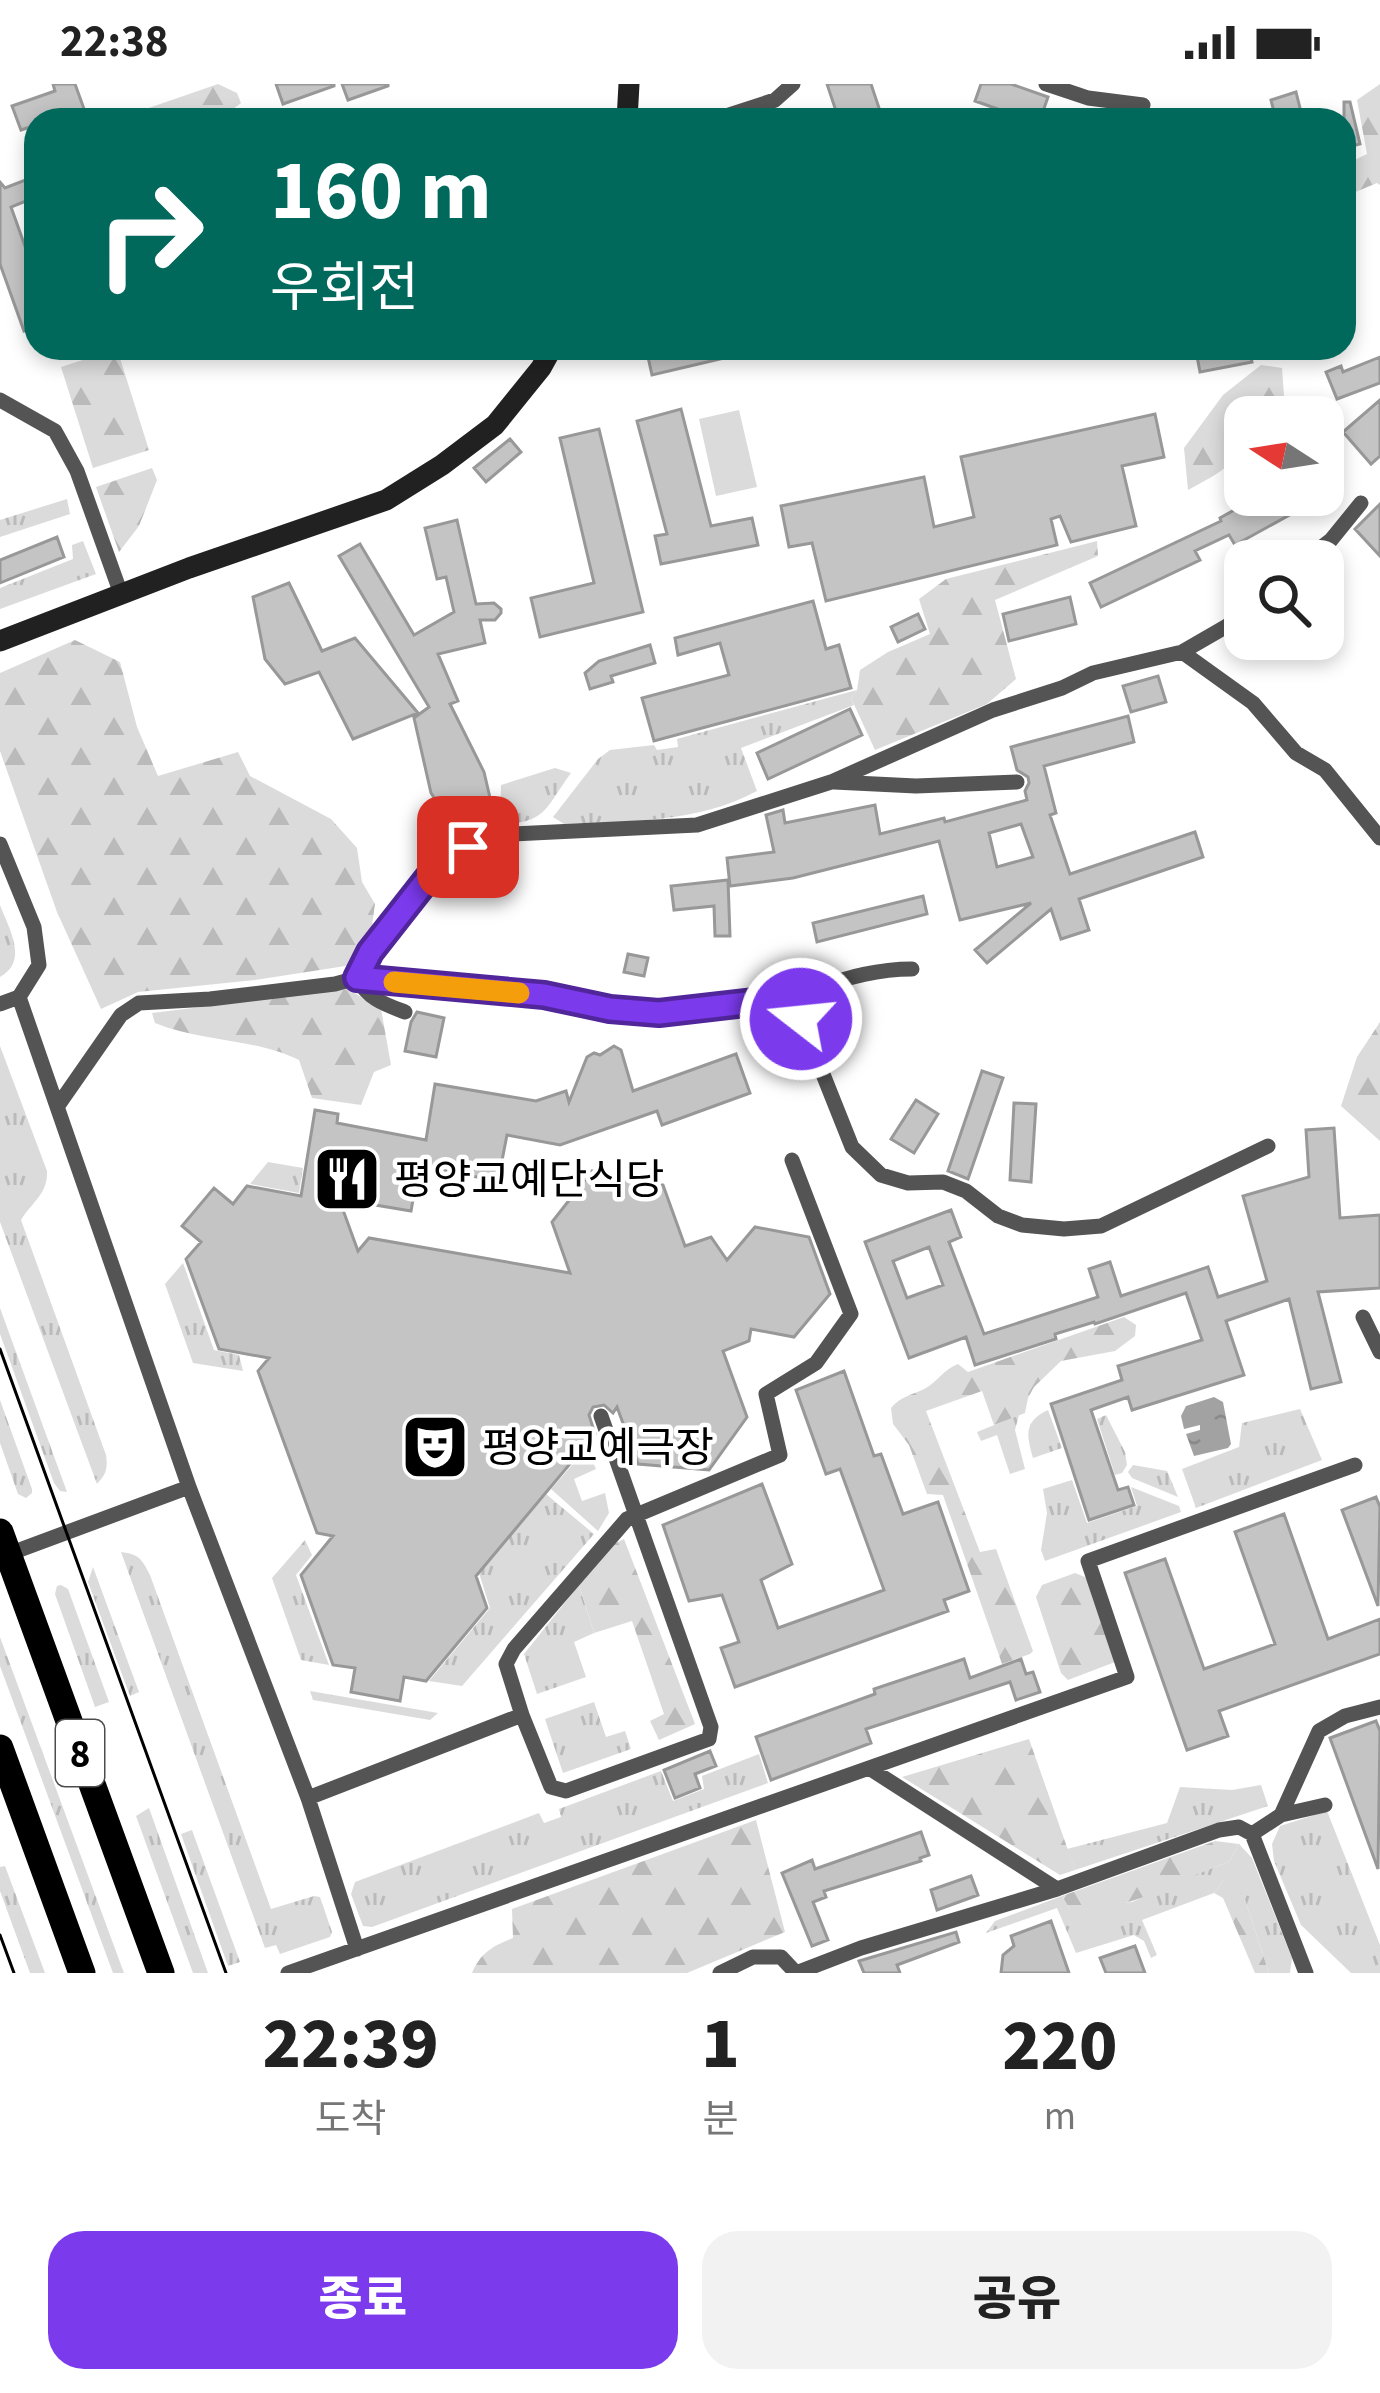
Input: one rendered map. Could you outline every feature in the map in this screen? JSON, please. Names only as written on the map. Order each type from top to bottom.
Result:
[{"type":"highway","name":"8","points":[[3,1548],[161,1973]]},
{"type":"highway","name":"8","points":[[0,1748],[82,1973]]},
{"type":"street","points":[[751,108],[775,100],[793,84]]},
{"type":"street","points":[[1046,84],[1088,98],[1143,105]]},
{"type":"street","points":[[0,641],[386,500],[495,425],[545,360]]},
{"type":"street","points":[[0,400],[55,431],[77,471],[122,594]]},
{"type":"street","points":[[1331,540],[1361,503]]},
{"type":"street","points":[[357,978],[370,952],[443,859],[493,835],[697,825],[831,782],[993,710],[1093,673],[1182,652],[1224,628]]},
{"type":"street","points":[[1182,652],[1252,703],[1296,753],[1325,770],[1380,838]]},
{"type":"street","points":[[831,782],[916,786],[1017,782]]},
{"type":"street","points":[[0,844],[34,927],[39,965],[19,997],[0,1004]]},
{"type":"street","points":[[781,1003],[878,969],[912,969]]},
{"type":"street","points":[[357,978],[364,992],[405,1012]]},
{"type":"street","points":[[57,1107],[121,1015],[140,1003],[210,999],[357,978],[544,995],[610,1009],[659,1013],[781,1003],[801,1019],[852,1147],[881,1174],[908,1183],[943,1182],[1022,1225],[1101,1226],[1268,1146]]},
{"type":"street","points":[[19,997],[189,1487],[308,1798],[357,1949]]},
{"type":"street","points":[[601,1416],[637,1515],[711,1727],[709,1739],[566,1791],[550,1786],[522,1715],[506,1664],[514,1649],[627,1520],[637,1515],[780,1455],[766,1394],[816,1363],[851,1314],[792,1160]]},
{"type":"street","points":[[1363,1317],[1380,1352]]},
{"type":"street","points":[[288,1973],[1127,1677],[1088,1561],[1355,1465]]},
{"type":"street","points":[[3,1548],[189,1487]]},
{"type":"street","points":[[1281,1815],[1319,1731],[1345,1716],[1380,1707]]},
{"type":"street","points":[[308,1798],[522,1715]]},
{"type":"street","points":[[869,1768],[1057,1889]]},
{"type":"street","points":[[1252,1834],[1281,1815],[1325,1805]]},
{"type":"street","points":[[720,1973],[753,1957],[781,1958],[796,1973],[1239,1827],[1252,1834],[1306,1973]]},
{"type":"green space","points":[[218,84],[237,93],[241,103],[233,108],[149,108]]},
{"type":"green space","points":[[1380,84],[1380,185],[1356,192],[1356,159],[1367,154],[1357,100]]},
{"type":"green space","points":[[83,360],[120,360],[149,450],[93,468],[61,367]]},
{"type":"green space","points":[[1261,365],[1282,368],[1284,396],[1224,396],[1224,468],[1188,490],[1184,448],[1223,395]]},
{"type":"green space","points":[[739,410],[757,487],[716,496],[699,419]]},
{"type":"green space","points":[[152,468],[157,480],[139,526],[119,552],[96,487]]},
{"type":"green space","points":[[67,499],[70,514],[0,537],[0,520]]},
{"type":"green space","points":[[83,541],[96,574],[0,609],[0,588],[73,559],[72,545]]},
{"type":"green space","points":[[1097,541],[1098,556],[995,600],[1016,679],[987,704],[875,750],[851,698],[860,670],[930,634],[919,599],[946,579]]},
{"type":"green space","points":[[75,640],[120,662],[137,727],[158,776],[238,752],[250,776],[331,819],[357,848],[362,882],[375,904],[370,940],[352,965],[138,992],[101,1009],[57,912],[0,751],[0,673]]},
{"type":"green space","points":[[857,690],[851,698],[854,705],[741,748],[757,791],[734,801],[687,815],[638,821],[564,824],[553,817],[610,750],[678,747],[677,739]]},
{"type":"green space","points":[[555,768],[571,773],[550,804],[527,821],[500,824],[501,785]]},
{"type":"green space","points":[[0,905],[15,954],[9,970],[0,977]]},
{"type":"green space","points":[[348,989],[381,1009],[391,1065],[374,1072],[361,1105],[312,1098],[299,1060],[173,1029],[155,1023],[152,1013]]},
{"type":"green space","points":[[1380,1022],[1380,1141],[1341,1106],[1357,1057]]},
{"type":"green space","points":[[0,1046],[47,1171],[42,1192],[21,1220],[106,1455],[106,1471],[97,1484],[0,1222]]},
{"type":"green space","points":[[268,1162],[303,1168],[299,1193],[250,1184]]},
{"type":"green space","points":[[183,1263],[214,1350],[239,1355],[243,1371],[193,1363],[165,1284]]},
{"type":"green space","points":[[0,1308],[67,1492],[54,1483],[0,1334]]},
{"type":"green space","points":[[1124,1317],[1136,1325],[1135,1336],[1115,1351],[1061,1361],[1034,1387],[1025,1413],[994,1425],[982,1391],[926,1411],[980,1552],[996,1549],[1033,1651],[1002,1664],[943,1495],[927,1494],[909,1445],[893,1424],[891,1408],[958,1364],[968,1372]]},
{"type":"green space","points":[[0,1400],[32,1489],[26,1498],[18,1494],[0,1443]]},
{"type":"green space","points":[[1300,1409],[1322,1460],[1196,1508],[1182,1469],[1239,1447],[1242,1423]]},
{"type":"green space","points":[[1048,1410],[1062,1448],[1033,1458],[1029,1430]]},
{"type":"green space","points":[[1019,1415],[1015,1430],[1025,1469],[1010,1474],[997,1435],[981,1441],[977,1432]]},
{"type":"green space","points":[[1106,1415],[1127,1465],[1115,1475],[1097,1419]]},
{"type":"green space","points":[[587,1448],[596,1469],[574,1479],[582,1501],[605,1493],[609,1513],[598,1531],[551,1489]]},
{"type":"green space","points":[[1133,1465],[1167,1471],[1178,1497],[1132,1478],[1128,1472]]},
{"type":"green space","points":[[1072,1480],[1087,1523],[1137,1506],[1131,1487],[1179,1506],[1181,1512],[1045,1561],[1041,1550],[1047,1513],[1043,1489]]},
{"type":"green space","points":[[546,1494],[594,1534],[462,1686],[429,1681],[490,1608],[479,1573]]},
{"type":"green space","points":[[624,1539],[695,1724],[659,1740],[650,1721],[664,1714],[632,1621],[594,1633],[579,1585],[614,1544]]},
{"type":"green space","points":[[305,1540],[312,1555],[296,1575],[329,1665],[301,1660],[272,1578]]},
{"type":"green space","points":[[121,1552],[139,1558],[150,1575],[271,1909],[320,1897],[330,1937],[280,1954],[276,1945],[265,1948]]},
{"type":"green space","points":[[93,1567],[139,1692],[130,1696],[88,1582]]},
{"type":"green space","points":[[1075,1573],[1090,1583],[1115,1662],[1068,1680],[1061,1673],[1036,1597],[1042,1585]]},
{"type":"green space","points":[[61,1585],[68,1589],[109,1702],[95,1707],[55,1594]]},
{"type":"green space","points":[[579,1585],[594,1633],[574,1642],[586,1677],[537,1694],[524,1654]]},
{"type":"green space","points":[[0,1637],[124,1973],[113,1973],[0,1666]]},
{"type":"green space","points":[[310,1691],[438,1713],[430,1720],[313,1700]]},
{"type":"green space","points":[[594,1702],[606,1737],[625,1731],[631,1749],[563,1773],[545,1719]]},
{"type":"green space","points":[[1029,1739],[1075,1870],[1060,1875],[902,1777]]},
{"type":"green space","points":[[759,1754],[768,1783],[372,1927],[363,1926],[351,1894],[355,1882],[539,1813],[544,1823],[561,1817],[559,1809],[661,1771],[673,1801],[704,1789],[702,1776]]},
{"type":"green space","points":[[1261,1785],[1268,1806],[1075,1870],[1067,1849],[1167,1823],[1180,1787],[1232,1790]]},
{"type":"green space","points":[[149,1808],[208,1973],[193,1973],[136,1816]]},
{"type":"green space","points":[[1327,1811],[1380,1945],[1380,1973],[1351,1973],[1301,1925],[1274,1861],[1272,1844],[1280,1826]]},
{"type":"green space","points":[[756,1820],[785,1932],[687,1973],[472,1973],[488,1951],[513,1938],[512,1909]]},
{"type":"green space","points":[[192,1830],[240,1962],[228,1966],[181,1834]]},
{"type":"green space","points":[[1215,1841],[1239,1844],[1229,1862],[1151,1894],[1090,1909],[1069,1908],[1062,1896]]},
{"type":"green space","points":[[1239,1844],[1252,1858],[1292,1958],[1290,1973],[1269,1973],[1245,1900],[1223,1881],[1214,1893],[1142,1920],[1157,1955],[1151,1958],[1144,1941],[1134,1935],[1076,1953],[1057,1908],[986,1933],[995,1921],[1062,1896],[1069,1908],[1132,1902],[1229,1862]]},
{"type":"green space","points":[[5,1866],[45,1973],[30,1973],[0,1891],[0,1867]]},
{"type":"green space","points":[[1223,1881],[1234,1884],[1245,1900],[1269,1973],[1255,1973],[1223,1898],[1214,1893]]},
{"type":"water","points":[[1214,1397],[1223,1402],[1231,1444],[1194,1456],[1186,1434],[1200,1430],[1200,1425],[1184,1429],[1181,1416],[1186,1406]]},
{"type":"building","points":[[53,84],[75,84],[84,108],[24,108],[21,130],[12,106],[55,91]]},
{"type":"building","points":[[276,84],[334,84],[334,86],[283,104]]},
{"type":"building","points":[[342,84],[388,84],[388,86],[348,100]]},
{"type":"building","points":[[827,84],[871,84],[879,108],[835,108]]},
{"type":"building","points":[[981,84],[1011,84],[1048,97],[1044,108],[995,108],[975,101]]},
{"type":"building","points":[[1296,92],[1300,108],[1273,108],[1271,100]]},
{"type":"building","points":[[24,181],[24,202],[11,207],[24,243],[24,331],[0,264],[0,182],[5,188]]},
{"type":"building","points":[[1380,357],[1380,383],[1336,396],[1326,372],[1341,366],[1343,372]]},
{"type":"building","points":[[649,360],[716,360],[652,375]]},
{"type":"building","points":[[1198,360],[1252,362],[1200,372]]},
{"type":"building","points":[[1380,400],[1380,456],[1371,464],[1344,431]]},
{"type":"building","points":[[681,409],[711,526],[752,518],[758,545],[661,564],[655,536],[667,534],[637,421]]},
{"type":"building","points":[[1155,414],[1164,457],[1122,466],[1136,526],[1071,542],[1060,516],[1051,519],[1057,545],[826,601],[812,543],[789,547],[781,506],[924,477],[934,527],[974,517],[961,457]]},
{"type":"building","points":[[599,429],[643,612],[540,637],[531,598],[594,583],[560,438]]},
{"type":"building","points":[[510,439],[521,452],[486,482],[474,468]]},
{"type":"building","points":[[1380,504],[1380,556],[1355,529]]},
{"type":"building","points":[[1288,516],[1244,540],[1232,540],[1229,535],[1195,551],[1200,560],[1101,607],[1090,583],[1220,518]]},
{"type":"building","points":[[457,520],[476,604],[494,603],[501,613],[495,620],[480,620],[485,643],[438,654],[458,701],[450,704],[484,772],[491,802],[448,819],[431,793],[414,718],[429,707],[339,556],[360,544],[414,635],[454,612],[446,577],[437,579],[425,528]]},
{"type":"building","points":[[57,537],[64,557],[0,583],[0,560]]},
{"type":"building","points":[[289,583],[322,651],[355,638],[418,713],[353,739],[319,672],[285,684],[265,659],[253,597]]},
{"type":"building","points":[[1070,597],[1076,624],[1009,641],[1003,614]]},
{"type":"building","points":[[813,601],[826,649],[839,645],[851,688],[654,741],[642,698],[729,675],[720,643],[678,655],[675,638]]},
{"type":"building","points":[[918,614],[925,629],[898,642],[891,627]]},
{"type":"building","points":[[650,645],[655,663],[611,676],[613,682],[590,689],[585,673],[599,661]]},
{"type":"building","points":[[1158,676],[1166,702],[1131,712],[1123,686]]},
{"type":"building","points":[[850,709],[862,735],[768,779],[757,753]]},
{"type":"building","points":[[1128,716],[1134,742],[1044,766],[1056,813],[1050,815],[1070,874],[1195,832],[1203,857],[1079,899],[1089,930],[1061,939],[1051,909],[987,963],[975,950],[1031,903],[960,920],[939,841],[793,878],[730,886],[727,858],[774,852],[766,815],[783,810],[785,823],[875,805],[880,834],[1027,800],[1028,777],[1017,770],[1011,747]],"holes":[[[1021,824],[1033,857],[997,867],[989,833]]]},
{"type":"building","points":[[728,880],[730,936],[715,936],[714,906],[674,910],[671,886]]},
{"type":"building","points":[[923,896],[927,914],[817,942],[813,923]]},
{"type":"building","points":[[628,954],[648,958],[644,976],[624,972]]},
{"type":"building","points":[[417,1012],[444,1018],[436,1057],[405,1051]]},
{"type":"building","name":"평양교예극장","points":[[614,1046],[621,1050],[633,1091],[736,1054],[750,1093],[662,1125],[657,1111],[560,1145],[507,1135],[498,1181],[419,1166],[411,1211],[339,1199],[358,1251],[369,1238],[570,1273],[552,1222],[592,1171],[663,1185],[685,1246],[711,1237],[727,1260],[755,1227],[809,1237],[830,1294],[794,1337],[751,1329],[749,1341],[723,1351],[747,1417],[709,1470],[638,1464],[617,1407],[613,1413],[604,1405],[593,1407],[589,1415],[595,1434],[476,1576],[487,1608],[426,1681],[404,1677],[400,1701],[351,1692],[355,1668],[333,1665],[301,1575],[333,1536],[317,1533],[258,1371],[269,1358],[219,1349],[186,1259],[201,1242],[182,1226],[214,1188],[233,1204],[247,1186],[301,1196],[315,1110],[338,1114],[337,1123],[426,1140],[435,1084],[536,1101],[566,1091],[569,1102],[587,1057]]},
{"type":"building","points":[[982,1071],[1003,1078],[968,1179],[948,1171]]},
{"type":"building","points":[[916,1100],[938,1114],[914,1153],[891,1139]]},
{"type":"building","points":[[1014,1103],[1036,1104],[1031,1182],[1010,1180]]},
{"type":"building","points":[[1334,1128],[1340,1218],[1380,1215],[1380,1288],[1318,1292],[1341,1382],[1311,1389],[1289,1299],[1226,1321],[1244,1375],[1132,1410],[1128,1397],[1091,1410],[1118,1490],[1128,1487],[1134,1505],[1089,1520],[1051,1404],[1122,1380],[1118,1366],[1202,1340],[1186,1293],[975,1365],[966,1337],[909,1358],[865,1242],[951,1210],[961,1237],[949,1242],[984,1334],[1098,1297],[1089,1269],[1110,1262],[1121,1296],[1208,1267],[1218,1297],[1267,1281],[1243,1196],[1309,1177],[1306,1130]],"holes":[[[929,1247],[943,1285],[907,1298],[893,1261]]]},
{"type":"building","points":[[844,1371],[874,1456],[881,1454],[903,1514],[938,1502],[969,1591],[944,1600],[948,1611],[735,1687],[721,1648],[739,1642],[722,1595],[689,1601],[663,1525],[762,1484],[792,1564],[761,1580],[778,1628],[884,1590],[840,1469],[826,1474],[796,1390]]},
{"type":"building","points":[[1376,1497],[1380,1507],[1378,1606],[1342,1510]]},
{"type":"building","points":[[1284,1514],[1328,1639],[1380,1619],[1380,1654],[1219,1711],[1228,1736],[1187,1750],[1125,1573],[1165,1559],[1204,1669],[1275,1644],[1235,1532]]},
{"type":"building","points":[[964,1659],[970,1678],[1021,1659],[1026,1674],[1033,1672],[1040,1692],[1016,1700],[1010,1682],[866,1729],[871,1743],[771,1780],[756,1737]]},
{"type":"building","points":[[1376,1721],[1380,1731],[1378,1869],[1330,1738]]},
{"type":"building","points":[[710,1751],[716,1766],[695,1774],[700,1788],[675,1798],[664,1770]]},
{"type":"building","points":[[921,1832],[929,1855],[921,1861],[824,1891],[826,1897],[813,1902],[828,1940],[812,1946],[782,1873],[812,1860],[815,1869]]},
{"type":"building","points":[[971,1876],[978,1895],[937,1910],[931,1890]]},
{"type":"building","points":[[1051,1921],[1069,1973],[1001,1973],[1003,1955],[1014,1946],[1011,1936]]},
{"type":"building","points":[[956,1932],[959,1942],[897,1965],[900,1973],[864,1973],[859,1961]]},
{"type":"building","points":[[1135,1946],[1145,1973],[1106,1973],[1100,1958]]},
{"type":"tram line","points":[[0,1349],[226,1973]]},
{"type":"tram line","points":[[0,1935],[14,1973]]},
{"type":"slow traffic","points":[[394,982],[519,993]]},
{"type":"place","name":"평양교예단식당","points":[[347,1179]]},
{"type":"place","name":"평양교예극장","points":[[435,1447]]},
{"type":"route","points":[[468,847],[443,859],[370,952],[357,978],[544,995],[610,1009],[659,1013],[764,1001],[781,1003],[801,1019]]}]
